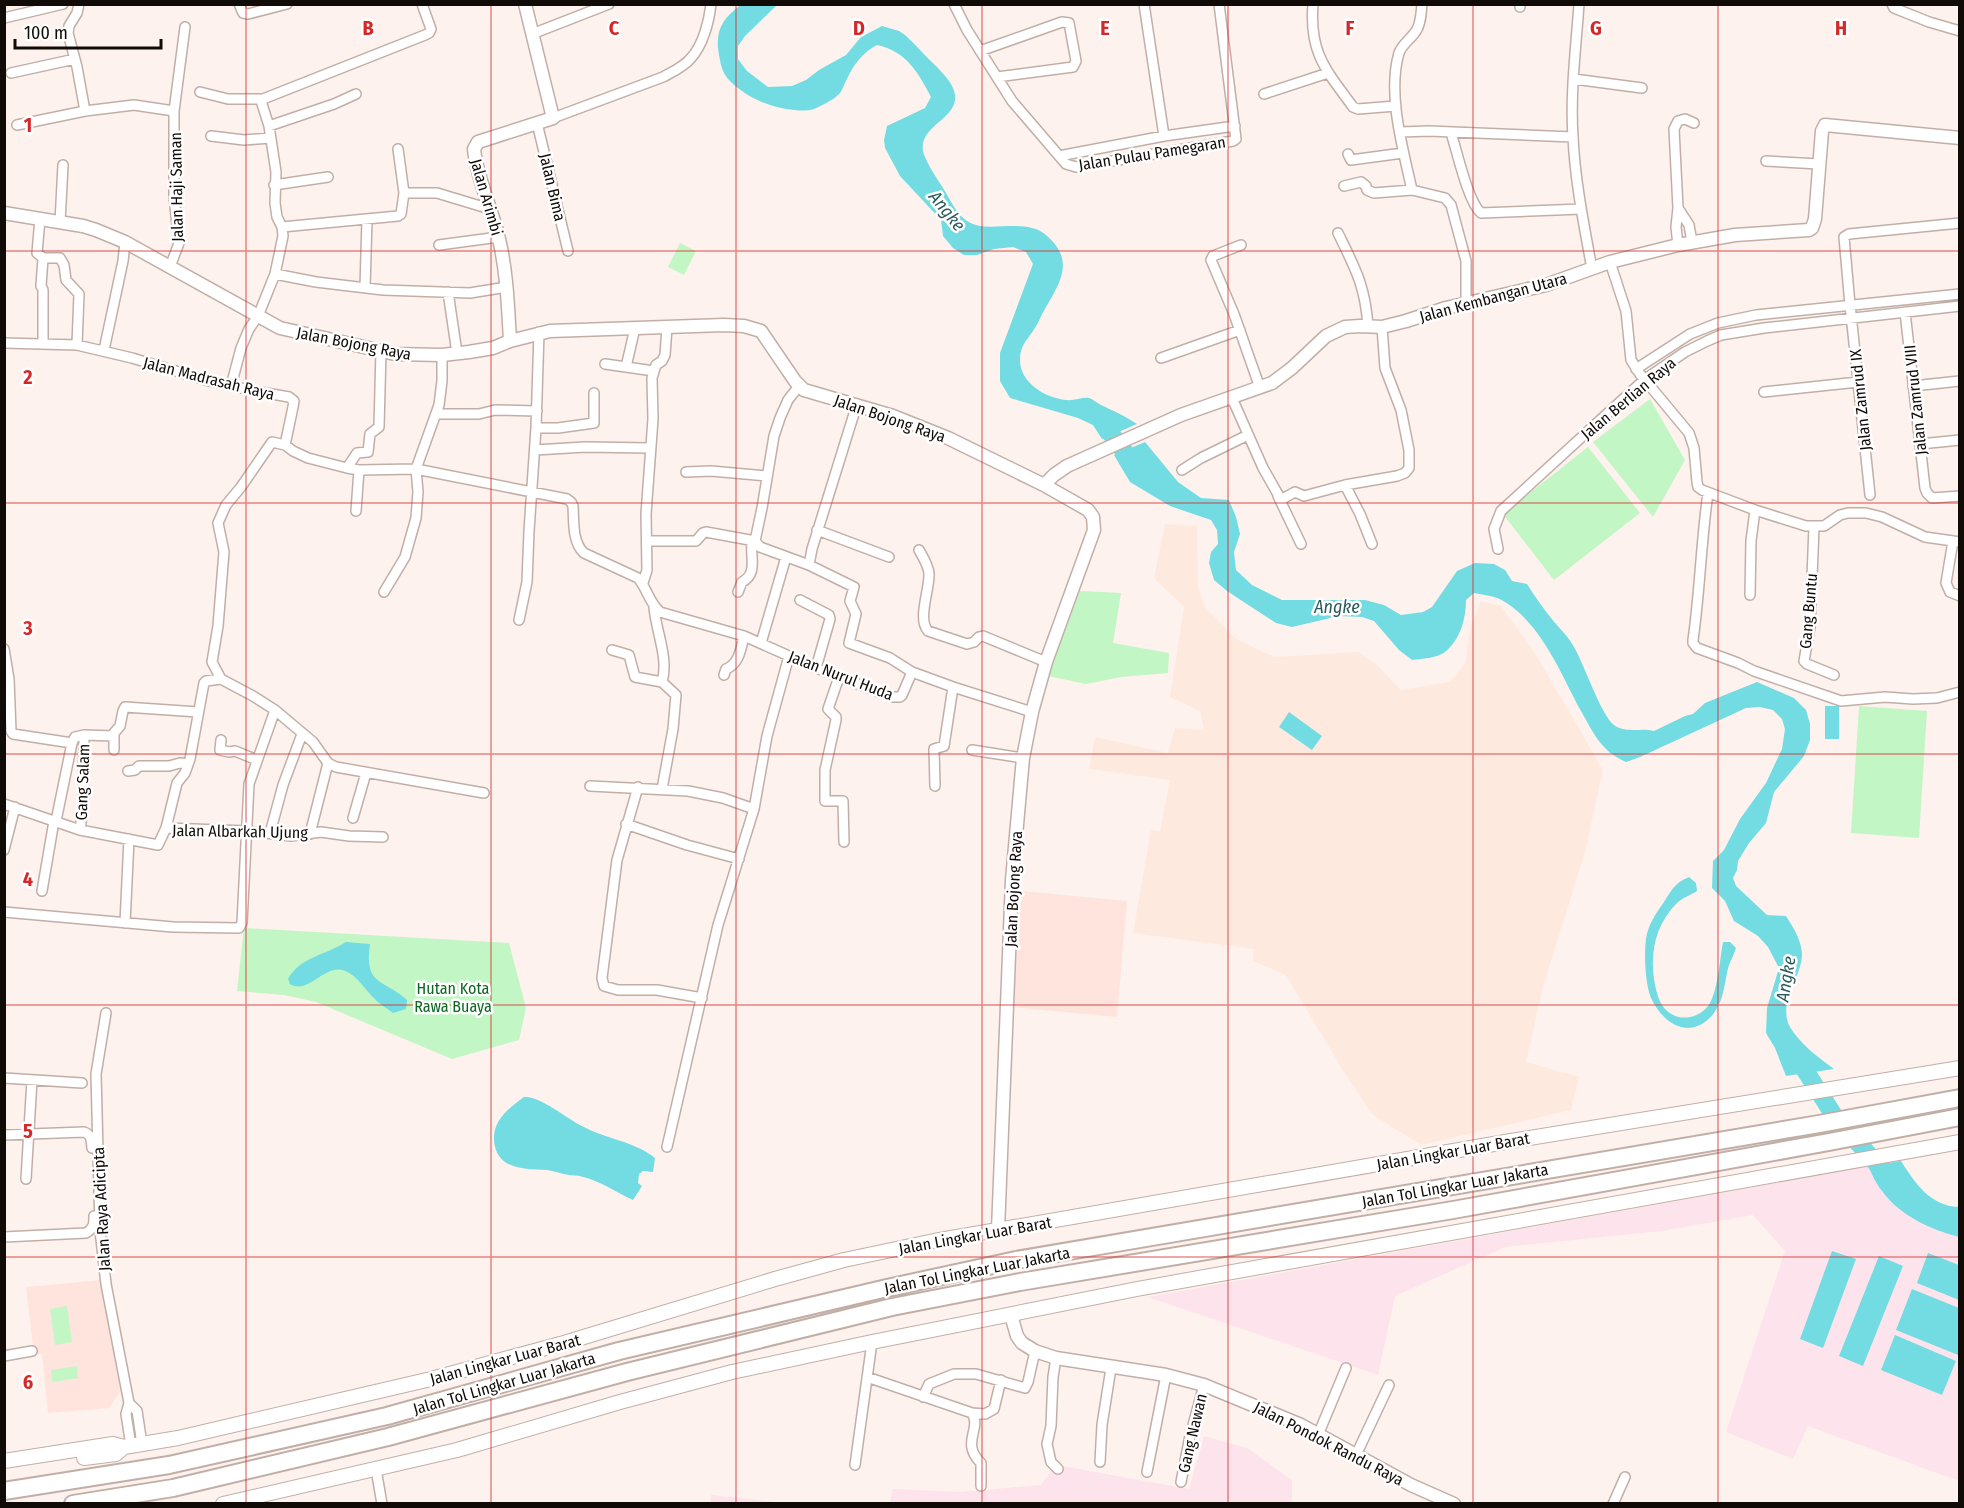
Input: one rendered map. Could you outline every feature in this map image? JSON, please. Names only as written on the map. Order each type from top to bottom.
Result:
[{"type":"highway","name":"Jalan Tol Lingkar Luar Jakarta","points":[[4,1491],[169,1465],[376,1418],[619,1352],[887,1288],[1016,1260],[1819,1124],[1959,1098]]},
{"type":"highway","name":"Jalan Tol Lingkar Luar Jakarta","points":[[74,1503],[173,1488],[377,1439],[627,1372],[904,1305],[1020,1282],[1415,1216],[1959,1117]]},
{"type":"main road","name":"Jalan Lingkar Luar Barat","points":[[4,1461],[113,1444],[133,1445],[178,1438],[431,1379],[580,1338],[844,1260],[998,1230],[1959,1068]]},
{"type":"main road","points":[[223,1503],[457,1450],[732,1372],[872,1342],[1137,1289],[1959,1142]]},
{"type":"main road","points":[[4,1469],[116,1454],[133,1445]]},
{"type":"street","points":[[4,18],[63,4]]},
{"type":"street","points":[[79,4],[68,33],[85,111]]},
{"type":"street","points":[[239,4],[243,13],[248,14],[287,4]]},
{"type":"street","points":[[200,92],[228,99],[263,99],[425,35],[431,29],[422,4]]},
{"type":"street","points":[[525,4],[553,118],[663,77],[678,69],[691,58],[699,44],[710,17],[711,4]]},
{"type":"street","points":[[532,33],[592,8],[609,4]]},
{"type":"street","name":"Jalan Pulau Pamegaran","points":[[954,4],[980,51],[1012,100],[1059,156],[1066,164],[1076,167],[1233,141],[1237,136],[1236,126],[1164,136],[1059,156]]},
{"type":"street","points":[[1144,4],[1164,136]]},
{"type":"street","points":[[1219,4],[1236,126]]},
{"type":"street","points":[[1313,4],[1315,47],[1328,73],[1355,109],[1396,106]]},
{"type":"street","points":[[1412,190],[1403,153],[1396,106],[1396,66],[1400,50],[1416,31],[1422,4]]},
{"type":"street","points":[[1579,4],[1573,137],[1581,209],[1592,268]]},
{"type":"street","points":[[1892,4],[1894,8],[1959,31]]},
{"type":"street","points":[[980,51],[1062,22],[1069,23],[1076,60],[1073,67],[998,77]]},
{"type":"street","points":[[174,111],[185,27]]},
{"type":"street","points":[[11,73],[75,59]]},
{"type":"street","points":[[1264,94],[1328,73]]},
{"type":"street","points":[[1574,79],[1642,88]]},
{"type":"street","points":[[269,126],[356,94]]},
{"type":"street","points":[[231,386],[241,348],[249,329],[258,316],[275,274],[283,236],[275,203],[276,172],[269,126],[262,104],[263,99]]},
{"type":"street","name":"Jalan Haji Saman","points":[[17,125],[85,111],[134,105],[174,111],[174,197],[179,243],[170,267]]},
{"type":"street","name":"Jalan Arimbi","points":[[510,341],[507,287],[499,237],[474,153],[475,145],[478,142],[553,118]]},
{"type":"street","points":[[1678,245],[1674,129],[1677,121],[1685,119],[1694,123]]},
{"type":"street","name":"Jalan Bima","points":[[537,123],[568,251]]},
{"type":"street","name":"Jalan Kembangan Utara","points":[[1044,485],[1054,474],[1067,466],[1181,415],[1260,388],[1282,376],[1326,336],[1348,326],[1382,327],[1466,303],[1546,285],[1610,262],[1692,242],[1735,235],[1809,230],[1815,219],[1821,131],[1825,125],[1959,138]]},
{"type":"street","points":[[1400,132],[1429,131],[1573,137]]},
{"type":"street","points":[[1451,132],[1468,188],[1481,213],[1581,209]]},
{"type":"street","points":[[211,136],[244,140],[271,138]]},
{"type":"street","points":[[282,227],[401,214],[404,194],[398,149]]},
{"type":"street","points":[[1348,154],[1351,160],[1403,153]]},
{"type":"street","points":[[1766,161],[1819,164]]},
{"type":"street","points":[[60,222],[63,165]]},
{"type":"street","points":[[274,185],[328,177]]},
{"type":"street","points":[[1344,186],[1361,182],[1366,186],[1366,190],[1374,193],[1412,190],[1445,198],[1451,205],[1466,261],[1466,303]]},
{"type":"street","points":[[404,194],[437,193],[490,209]]},
{"type":"street","points":[[1678,208],[1689,225],[1692,242]]},
{"type":"street","name":"Jalan Bojong Raya","points":[[4,213],[96,230],[125,242],[280,328],[381,351],[415,356],[441,355],[494,348],[539,332],[744,326],[761,331],[799,386],[813,393],[857,404],[948,438],[1044,485],[1088,510],[1095,522],[1095,530],[1046,662],[1032,712],[1023,758],[1012,891],[998,1230]]},
{"type":"street","points":[[40,219],[38,255],[43,258],[60,258],[64,265],[66,280],[79,294],[77,345]]},
{"type":"street","points":[[365,288],[367,219]]},
{"type":"street","name":"Jalan Zamrud IX","points":[[1870,495],[1844,237],[1849,234],[1959,223]]},
{"type":"street","points":[[1338,233],[1359,275],[1368,326]]},
{"type":"street","points":[[439,245],[499,237]]},
{"type":"street","points":[[104,351],[125,242]]},
{"type":"street","points":[[1241,245],[1211,258],[1260,388]]},
{"type":"street","points":[[43,258],[41,286],[43,290],[43,344]]},
{"type":"street","points":[[1610,262],[1626,311],[1630,354],[1636,369],[1644,380],[1689,433],[1694,448],[1698,487],[1755,510],[1814,527],[1824,526],[1840,515],[1866,513],[1882,517],[1925,537],[1956,542],[1946,583],[1950,592],[1959,596]]},
{"type":"street","points":[[275,274],[316,282],[383,290],[481,292],[507,287]]},
{"type":"street","points":[[448,292],[458,353]]},
{"type":"street","name":"Jalan Berlian Raya","points":[[1636,369],[1690,334],[1718,323],[1756,315],[1959,294]]},
{"type":"street","name":"Jalan Berlian Raya","points":[[1498,549],[1494,529],[1501,511],[1644,380],[1685,352],[1721,335],[1851,317],[1959,306]]},
{"type":"street","name":"Jalan Zamrud VIII","points":[[1905,312],[1925,488],[1932,498],[1959,496]]},
{"type":"street","points":[[1718,323],[1721,335]]},
{"type":"street","points":[[645,586],[646,514],[653,419],[652,378],[656,365],[662,362],[665,355],[667,327]]},
{"type":"street","points":[[1278,496],[1284,498],[1295,492],[1304,496],[1345,484],[1396,476],[1405,473],[1409,468],[1409,450],[1401,410],[1385,368],[1382,327]]},
{"type":"street","points":[[626,367],[635,328]]},
{"type":"street","points":[[1161,358],[1240,330]]},
{"type":"street","points":[[519,620],[527,582],[539,332]]},
{"type":"street","name":"Jalan Madrasah Raya","points":[[4,343],[77,345],[231,386],[293,398],[285,445]]},
{"type":"street","points":[[347,468],[356,454],[368,452],[370,434],[379,427],[381,351]]},
{"type":"street","points":[[384,592],[405,557],[416,518],[417,469],[437,414],[442,393],[441,355]]},
{"type":"street","points":[[605,364],[654,371]]},
{"type":"street","points":[[1913,386],[1959,381]]},
{"type":"street","points":[[1764,392],[1858,382]]},
{"type":"street","points":[[738,592],[742,582],[752,571],[753,542],[780,418],[788,400],[799,386]]},
{"type":"street","points":[[536,429],[594,423],[594,393]]},
{"type":"street","points":[[1232,398],[1301,543]]},
{"type":"street","points":[[809,565],[857,404]]},
{"type":"street","points":[[437,414],[479,414],[495,410],[537,411]]},
{"type":"street","points":[[1182,471],[1201,458],[1248,435]]},
{"type":"street","points":[[1920,444],[1959,440]]},
{"type":"street","points":[[483,793],[336,767],[328,763],[313,742],[274,710],[221,679],[212,662],[218,622],[224,547],[218,527],[221,514],[242,488],[270,442],[285,445],[308,458],[347,468],[359,470],[417,469],[561,497],[571,502],[576,543],[579,549],[632,574],[645,586],[654,607],[665,662],[662,682]]},
{"type":"street","points":[[535,450],[585,447],[650,448]]},
{"type":"street","points":[[356,511],[359,470]]},
{"type":"street","points":[[686,472],[711,471],[767,476]]},
{"type":"street","points":[[1345,484],[1372,544]]},
{"type":"street","points":[[1705,491],[1698,605],[1693,643],[1697,648],[1738,663],[1754,672],[1841,701],[1885,697],[1937,698],[1959,692]]},
{"type":"street","points":[[1750,595],[1751,542],[1755,510]]},
{"type":"street","name":"Gang Buntu","points":[[1814,527],[1810,627],[1804,661],[1834,675]]},
{"type":"street","points":[[818,530],[889,557]]},
{"type":"street","points":[[647,541],[696,541],[706,532],[753,542],[854,587],[850,602],[856,614],[849,643],[890,658],[912,672]]},
{"type":"street","points":[[919,550],[929,571],[923,622],[928,631],[968,644],[984,636],[1046,662]]},
{"type":"street","points":[[761,642],[786,557]]},
{"type":"street","points":[[800,600],[829,615],[830,619],[816,668]]},
{"type":"street","name":"Jalan Nurul Huda","points":[[654,607],[666,614],[761,642],[816,668],[897,698],[902,695],[912,672],[1032,712]]},
{"type":"street","points":[[724,675],[726,669],[732,667],[740,655],[744,636]]},
{"type":"street","points":[[4,649],[9,679],[13,734],[72,743]]},
{"type":"street","points":[[612,650],[628,655],[635,677],[662,682],[676,695],[674,729],[662,789]]},
{"type":"street","points":[[667,1147],[718,925],[754,809],[767,736],[789,656]]},
{"type":"street","points":[[838,677],[828,708],[836,720],[825,770],[825,801],[843,801],[844,842]]},
{"type":"street","points":[[166,828],[177,783],[185,773],[188,764],[204,683],[221,679]]},
{"type":"street","points":[[935,786],[934,749],[944,746],[953,687]]},
{"type":"street","points":[[114,750],[114,736],[120,726],[123,709],[127,706],[198,712]]},
{"type":"street","points":[[4,912],[194,928],[239,928],[242,923],[249,784],[274,710]]},
{"type":"street","points":[[270,833],[283,785],[302,734]]},
{"type":"street","points":[[42,891],[72,743],[75,737],[84,735],[114,736]]},
{"type":"street","name":"Gang Salam","points":[[80,830],[83,808],[84,735]]},
{"type":"street","points":[[221,740],[220,750],[235,751],[257,760]]},
{"type":"street","points":[[972,750],[1023,758]]},
{"type":"street","points":[[310,834],[328,763]]},
{"type":"street","points":[[128,771],[135,770],[139,766],[188,764]]},
{"type":"street","points":[[353,818],[366,772]]},
{"type":"street","points":[[590,786],[688,791],[723,798],[754,809]]},
{"type":"street","points":[[638,788],[617,860],[602,978],[603,986],[618,990],[657,990],[702,998]]},
{"type":"street","name":"Jalan Albarkah Ujung","points":[[4,804],[80,830],[158,845],[166,828],[247,831],[291,836],[321,832],[383,837]]},
{"type":"street","points":[[4,850],[15,807]]},
{"type":"street","points":[[626,824],[687,845],[739,859]]},
{"type":"street","points":[[125,923],[129,839]]},
{"type":"street","name":"Jalan Raya Adicipta","points":[[106,1013],[96,1074],[100,1231],[106,1284],[129,1403],[126,1415],[133,1445]]},
{"type":"street","points":[[4,1078],[82,1083]]},
{"type":"street","points":[[26,1179],[32,1080]]},
{"type":"street","points":[[4,1135],[89,1133],[94,1225],[92,1230],[86,1233],[4,1237]]},
{"type":"street","name":"Jalan Pondok Randu Raya","points":[[1011,1315],[1017,1336],[1035,1351],[1056,1358],[1166,1375],[1204,1385],[1318,1435],[1411,1485],[1454,1503]]},
{"type":"street","points":[[855,1466],[872,1342]]},
{"type":"street","points":[[4,1356],[32,1351]]},
{"type":"street","points":[[922,1398],[928,1384],[954,1374],[976,1374],[1025,1388],[1035,1351]]},
{"type":"street","points":[[1056,1358],[1051,1426],[1047,1444],[1051,1462],[1058,1468]]},
{"type":"street","points":[[1100,1461],[1102,1425],[1111,1368]]},
{"type":"street","points":[[1318,1435],[1346,1368]]},
{"type":"street","points":[[1147,1472],[1166,1375]]},
{"type":"street","points":[[867,1377],[922,1398],[972,1413],[985,1414],[994,1409],[1001,1380]]},
{"type":"street","name":"Gang Nawan","points":[[1181,1482],[1190,1436],[1204,1385]]},
{"type":"street","points":[[1356,1455],[1389,1385]]},
{"type":"street","points":[[972,1413],[975,1418],[971,1444],[973,1455],[981,1462],[981,1486]]},
{"type":"street","points":[[376,1468],[382,1503]]},
{"type":"street","points":[[1613,1503],[1625,1478]]},
{"type":"shaded area","points":[[1165,524],[1197,526],[1198,587],[1204,606],[1236,639],[1274,657],[1359,652],[1378,666],[1401,690],[1449,682],[1465,664],[1471,625],[1481,601],[1501,606],[1535,653],[1603,770],[1585,852],[1543,987],[1526,1062],[1579,1077],[1571,1110],[1421,1145],[1373,1115],[1344,1072],[1286,975],[1253,961],[1254,949],[1133,933],[1151,830],[1160,831],[1170,780],[1089,769],[1095,737],[1168,753],[1175,728],[1204,730],[1200,711],[1170,697],[1184,607],[1154,578]]},
{"type":"shaded area","points":[[1022,891],[1127,901],[1117,1017],[1012,1007]]},
{"type":"shaded area","points":[[1868,1166],[1882,1192],[1913,1218],[1938,1231],[1959,1237],[1959,1481],[1808,1426],[1793,1459],[1726,1432],[1785,1251],[1753,1215],[1662,1231],[1505,1247],[1395,1296],[1378,1375],[1148,1297]]},
{"type":"shaded area","points":[[102,1280],[120,1392],[109,1408],[48,1413],[42,1354],[34,1354],[26,1287]]},
{"type":"shaded area","points":[[1204,1436],[1247,1448],[1292,1480],[1292,1503],[890,1504],[893,1489],[961,1492],[1041,1485],[1051,1471],[1051,1464],[1189,1489]]},
{"type":"shaded area","points":[[711,1495],[784,1503],[711,1503]]},
{"type":"green space","points":[[680,243],[696,251],[684,275],[668,267]]},
{"type":"green space","points":[[1650,399],[1685,460],[1653,517],[1593,442]]},
{"type":"green space","points":[[1588,447],[1640,513],[1554,580],[1503,514]]},
{"type":"green space","points":[[1080,591],[1121,593],[1113,643],[1169,653],[1168,673],[1121,677],[1086,684],[1048,676]]},
{"type":"green space","points":[[1859,706],[1927,711],[1919,838],[1851,833]]},
{"type":"green space","name":"Hutan Kota Rawa Buaya","points":[[244,928],[509,943],[526,1008],[519,1040],[452,1059],[316,1002],[284,995],[237,991]]},
{"type":"green space","points":[[67,1306],[72,1342],[55,1345],[50,1309]]},
{"type":"green space","points":[[77,1366],[78,1378],[52,1382],[51,1370]]},
{"type":"water","points":[[742,4],[777,5],[745,36],[738,46],[738,59],[747,71],[768,87],[792,86],[806,80],[846,55],[861,37],[882,26],[905,35],[937,67],[949,81],[955,94],[954,104],[949,113],[926,136],[923,145],[927,161],[954,206],[967,221],[980,226],[1023,226],[1039,230],[1055,244],[1063,262],[1056,288],[1021,351],[1021,367],[1024,375],[1035,387],[1050,396],[1069,400],[1089,398],[1137,424],[1102,439],[1093,425],[1078,418],[1010,398],[1000,381],[1000,353],[1033,264],[1026,252],[1013,247],[994,249],[977,255],[964,255],[953,248],[943,236],[941,220],[900,176],[885,148],[887,126],[925,108],[931,97],[910,64],[896,52],[877,45],[859,59],[839,94],[827,103],[804,111],[771,105],[755,99],[735,85],[726,76],[721,65],[718,50],[720,28],[728,16]]},
{"type":"water","points":[[1145,442],[1178,482],[1201,498],[1229,500],[1240,534],[1234,552],[1236,570],[1252,585],[1282,600],[1365,600],[1384,605],[1401,615],[1423,612],[1432,607],[1457,571],[1475,563],[1494,564],[1505,570],[1512,581],[1527,584],[1544,610],[1572,643],[1604,711],[1619,728],[1654,731],[1693,714],[1705,703],[1757,682],[1794,698],[1806,710],[1810,724],[1810,740],[1804,756],[1774,792],[1766,823],[1749,843],[1738,861],[1733,878],[1736,886],[1767,915],[1786,916],[1794,930],[1802,954],[1788,999],[1787,1018],[1790,1027],[1799,1039],[1834,1069],[1786,1076],[1775,1048],[1766,1033],[1767,1008],[1779,968],[1768,947],[1758,936],[1734,921],[1725,901],[1712,888],[1713,861],[1724,850],[1740,819],[1766,783],[1782,749],[1785,729],[1782,719],[1773,710],[1760,707],[1746,708],[1626,762],[1610,753],[1594,734],[1558,666],[1530,624],[1498,598],[1474,593],[1466,600],[1461,629],[1450,647],[1438,656],[1412,660],[1399,650],[1374,621],[1362,617],[1339,616],[1292,627],[1276,623],[1214,580],[1209,563],[1211,552],[1218,544],[1217,530],[1211,520],[1170,506],[1130,482],[1114,455]]},
{"type":"water","points":[[1825,706],[1839,706],[1839,739],[1825,739]]},
{"type":"water","points":[[1289,712],[1322,736],[1312,750],[1279,727]]},
{"type":"water","points":[[1689,877],[1696,883],[1697,891],[1679,901],[1670,911],[1659,929],[1654,948],[1654,979],[1659,999],[1665,1009],[1671,1014],[1684,1018],[1702,1012],[1713,995],[1723,942],[1730,942],[1736,948],[1718,1007],[1706,1022],[1688,1028],[1679,1026],[1663,1016],[1651,998],[1647,985],[1645,952],[1647,934],[1655,915],[1674,887]]},
{"type":"water","points":[[346,942],[370,944],[369,958],[372,974],[377,980],[407,1000],[406,1009],[393,1013],[376,1000],[356,978],[342,970],[328,972],[303,986],[290,984],[288,979],[299,966]]},
{"type":"water","points":[[524,1097],[537,1100],[591,1130],[638,1148],[655,1158],[653,1172],[643,1171],[639,1174],[638,1183],[642,1186],[633,1200],[580,1176],[521,1168],[513,1166],[500,1157],[494,1140],[496,1126],[508,1110]]},
{"type":"water","points":[[1901,1161],[1924,1192],[1949,1206],[1959,1207],[1959,1237],[1917,1221],[1898,1208],[1880,1188],[1868,1166]]},
{"type":"water","points":[[1832,1251],[1856,1259],[1823,1348],[1800,1339]]},
{"type":"water","points":[[1928,1253],[1959,1265],[1959,1300],[1917,1283]]},
{"type":"water","points":[[1879,1256],[1903,1266],[1863,1366],[1839,1356]]},
{"type":"water","points":[[1912,1289],[1959,1308],[1958,1355],[1896,1330]]},
{"type":"water","points":[[1895,1335],[1956,1361],[1942,1395],[1881,1370]]},
{"type":"waterway","name":"Angke","points":[[1097,415],[1138,470]]},
{"type":"waterway","name":"Angke","points":[[1794,1053],[1835,1117],[1894,1183]]}]
